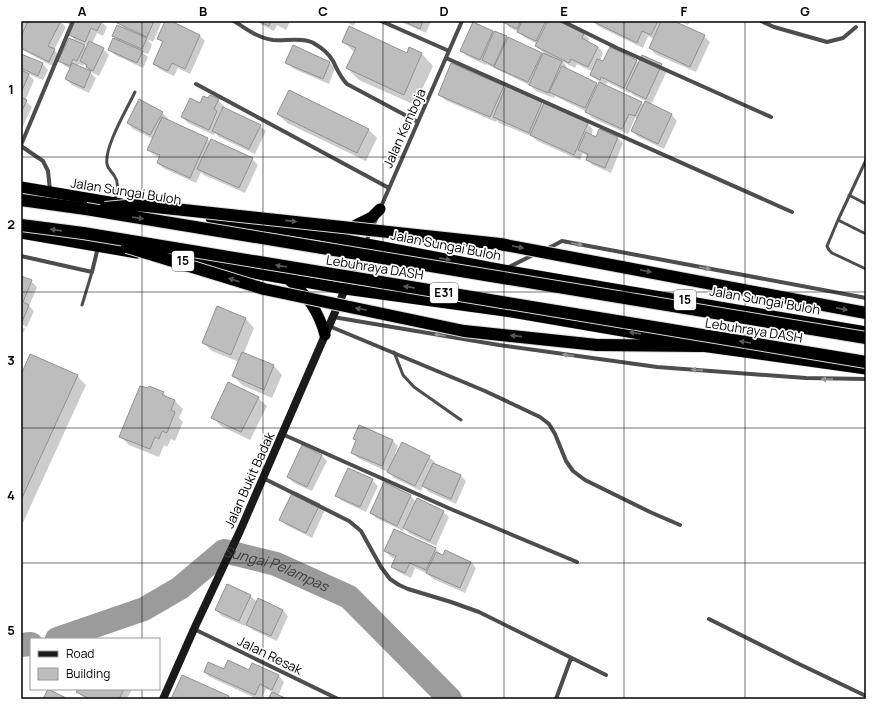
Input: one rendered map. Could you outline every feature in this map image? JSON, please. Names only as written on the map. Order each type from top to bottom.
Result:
[{"type":"highway","name":"Jalan Sungai Buloh","points":[[21,187],[320,235],[503,270],[866,332]]},
{"type":"highway","name":"Lebuhraya DASH","points":[[21,200],[86,209],[866,338]]},
{"type":"highway","points":[[86,209],[137,205],[500,244],[866,313]]},
{"type":"highway","points":[[320,235],[341,232],[372,217],[380,210]]},
{"type":"highway","name":"Lebuhraya DASH","points":[[21,225],[866,362]]},
{"type":"highway","name":"15","points":[[21,233],[345,289],[505,311],[701,346],[866,369]]},
{"type":"highway","points":[[83,234],[264,289],[464,331],[597,345],[701,346]]},
{"type":"highway","points":[[288,279],[308,298],[327,330]]},
{"type":"main road","name":"Jalan Bukit Badak","points":[[163,699],[240,531],[365,244]]},
{"type":"street","points":[[50,192],[48,171],[43,161],[21,146],[73,21]]},
{"type":"street","points":[[234,21],[254,34],[264,38],[272,40],[308,40],[314,43],[323,49],[332,59],[341,79],[347,84],[418,122]]},
{"type":"street","points":[[381,21],[449,51]]},
{"type":"street","name":"Jalan Kemboja","points":[[365,244],[462,21]]},
{"type":"street","points":[[562,21],[617,48],[771,117]]},
{"type":"street","points":[[761,21],[774,27],[827,42],[843,38],[856,27]]},
{"type":"street","points":[[446,58],[792,212]]},
{"type":"street","points":[[196,84],[389,188]]},
{"type":"street","points":[[503,270],[562,241],[866,298]]},
{"type":"street","points":[[21,256],[92,272],[98,246]]},
{"type":"street","points":[[333,317],[499,345],[657,367],[806,378],[866,379]]},
{"type":"street","points":[[327,330],[394,352],[485,391],[540,417],[549,424],[566,461],[573,471],[585,480],[680,525]]},
{"type":"street","points":[[282,434],[453,510],[577,562]]},
{"type":"street","points":[[263,478],[349,522],[361,531],[381,567],[390,579],[399,585],[479,612],[606,675]]},
{"type":"street","points":[[709,619],[866,696]]},
{"type":"street","name":"Jalan Resak","points":[[194,629],[335,698]]},
{"type":"street","points":[[556,699],[571,658]]},
{"type":"lane","points":[[115,203],[118,187],[116,177],[110,171],[107,164],[108,153],[112,140],[135,92]]},
{"type":"lane","points":[[866,160],[827,246],[829,250],[866,269]]},
{"type":"lane","points":[[849,195],[866,204]]},
{"type":"lane","points":[[838,220],[866,234]]},
{"type":"lane","points":[[82,305],[92,272]]},
{"type":"lane","points":[[394,352],[403,375],[414,387],[460,420]]},
{"type":"building","points":[[28,21],[61,21],[48,46],[55,49],[49,62],[21,48],[21,36]]},
{"type":"building","points":[[75,21],[102,21],[97,31],[91,28],[85,42],[69,35]]},
{"type":"building","points":[[118,21],[154,21],[147,37],[117,23]]},
{"type":"building","points":[[165,21],[171,21],[200,35],[185,69],[172,63],[168,71],[153,64],[163,41],[157,39]]},
{"type":"building","points":[[258,21],[271,21],[269,26]]},
{"type":"building","points":[[403,21],[423,21],[420,29]]},
{"type":"building","points":[[503,21],[521,21],[517,29]]},
{"type":"building","points":[[522,21],[546,21],[536,41],[517,32]]},
{"type":"building","points":[[548,21],[560,21],[584,33],[582,38],[598,47],[588,67],[571,59],[569,63],[535,46]]},
{"type":"building","points":[[592,21],[658,21],[651,35],[642,31],[637,43]]},
{"type":"building","points":[[661,21],[674,21],[705,35],[690,67],[649,48]]},
{"type":"building","points":[[473,22],[493,31],[480,60],[460,51]]},
{"type":"building","points":[[117,25],[147,38],[142,49],[112,36]]},
{"type":"building","points":[[349,26],[407,53],[409,47],[422,53],[404,95],[346,68],[356,48],[342,42]]},
{"type":"building","points":[[494,31],[507,36],[494,66],[482,60]]},
{"type":"building","points":[[508,37],[542,53],[528,82],[494,67]]},
{"type":"building","points":[[69,38],[85,45],[77,61],[73,59],[70,66],[58,61]]},
{"type":"building","points":[[113,38],[143,51],[137,63],[108,50]]},
{"type":"building","points":[[89,41],[104,48],[93,71],[80,61]]},
{"type":"building","points":[[293,45],[330,62],[323,79],[285,63]]},
{"type":"building","points":[[610,47],[637,60],[624,88],[601,77],[600,80],[590,75],[597,59],[603,61]]},
{"type":"building","points":[[543,53],[562,61],[548,93],[529,85]]},
{"type":"building","points":[[21,54],[43,63],[38,76],[21,68]]},
{"type":"building","points":[[642,55],[662,64],[646,99],[626,89]]},
{"type":"building","points":[[72,63],[91,71],[84,88],[65,79]]},
{"type":"building","points":[[451,63],[504,86],[490,117],[438,95]]},
{"type":"building","points":[[562,66],[597,83],[585,108],[549,92]]},
{"type":"building","points":[[21,70],[29,74],[21,93]]},
{"type":"building","points":[[599,82],[642,102],[635,116],[629,114],[622,129],[585,112]]},
{"type":"building","points":[[506,86],[542,102],[529,133],[493,117]]},
{"type":"building","points":[[289,90],[369,129],[357,153],[277,114]]},
{"type":"building","points":[[210,95],[219,99],[214,109],[217,111],[209,130],[181,117],[190,98],[200,103],[203,96],[208,98]]},
{"type":"building","points":[[21,97],[27,100],[21,113]]},
{"type":"building","points":[[139,99],[163,112],[150,135],[127,123]]},
{"type":"building","points":[[645,101],[672,114],[658,144],[631,131]]},
{"type":"building","points":[[544,103],[588,123],[574,155],[530,135]]},
{"type":"building","points":[[223,107],[261,125],[249,149],[212,131]]},
{"type":"building","points":[[162,117],[208,138],[190,178],[157,163],[160,155],[147,150]]},
{"type":"building","points":[[599,129],[618,137],[605,168],[586,160],[588,154],[578,150],[586,132],[596,137]]},
{"type":"building","points":[[211,139],[253,158],[239,188],[197,169]]},
{"type":"building","points":[[21,276],[32,280],[23,302],[29,305],[22,322]]},
{"type":"building","points":[[217,306],[246,318],[231,355],[202,343]]},
{"type":"building","points":[[242,352],[274,365],[264,390],[232,376]]},
{"type":"building","points":[[30,354],[78,375],[21,500],[21,375]]},
{"type":"building","points":[[228,382],[259,397],[241,432],[211,418]]},
{"type":"building","points":[[140,386],[148,388],[149,386],[164,392],[162,395],[175,400],[171,410],[175,412],[167,433],[162,431],[159,439],[155,437],[150,449],[119,437]]},
{"type":"building","points":[[359,425],[393,440],[382,466],[351,453],[356,440],[353,439]]},
{"type":"building","points":[[402,442],[430,456],[415,486],[387,472]]},
{"type":"building","points":[[302,445],[322,455],[307,487],[287,477]]},
{"type":"building","points":[[433,463],[461,475],[451,499],[422,486]]},
{"type":"building","points":[[348,468],[373,479],[360,507],[335,496]]},
{"type":"building","points":[[384,482],[411,495],[397,526],[370,513]]},
{"type":"building","points":[[293,491],[320,504],[306,533],[279,520]]},
{"type":"building","points":[[417,498],[444,511],[430,541],[403,528]]},
{"type":"building","points":[[394,529],[436,548],[426,570],[410,563],[405,573],[391,567],[396,556],[384,551]]},
{"type":"building","points":[[445,550],[471,562],[460,588],[426,573],[436,552],[443,555]]},
{"type":"building","points":[[227,584],[251,595],[239,621],[215,610]]},
{"type":"building","points":[[258,598],[283,610],[271,636],[246,625]]},
{"type":"building","points":[[228,660],[249,670],[252,663],[279,675],[272,690],[260,684],[255,695],[204,672],[208,662],[224,669]]},
{"type":"building","points":[[182,675],[229,696],[228,699],[171,699]]},
{"type":"building","points":[[48,690],[50,690],[68,699],[43,699]]},
{"type":"building","points":[[77,690],[124,690],[119,699],[90,699],[76,692]]},
{"type":"building","points":[[272,692],[287,699],[268,699]]},
{"type":"waterway","name":"Sungai Pelampas","points":[[60,638],[144,609],[180,588],[224,551],[276,564],[349,597],[450,699]]},
{"type":"waterway","name":"Sungai Pelampas","points":[[21,645],[30,644]]}]
